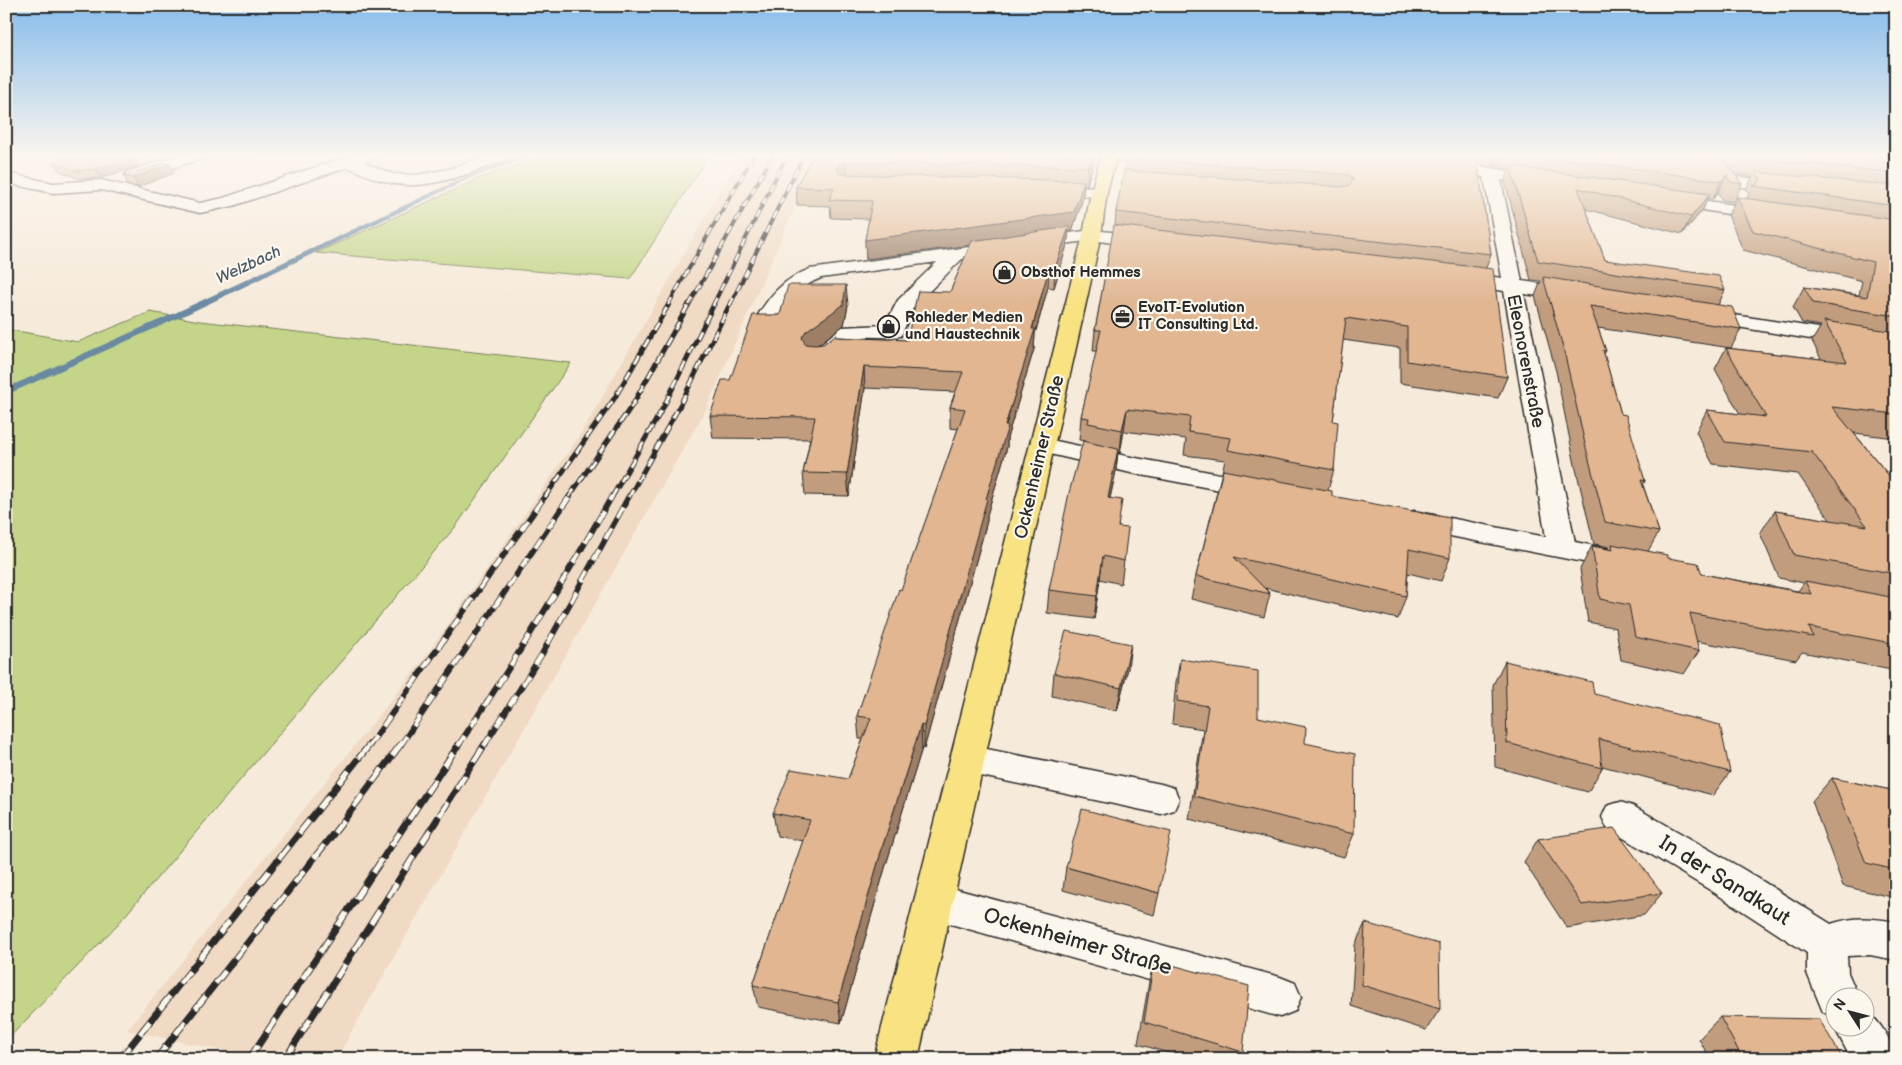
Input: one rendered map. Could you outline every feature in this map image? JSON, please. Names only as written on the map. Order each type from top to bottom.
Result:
[{"type":"main road","name":"Ockenheimer Straße","points":[[896,1059],[1100,205]]},
{"type":"street","points":[[186,205],[200,208],[215,205]]},
{"type":"street","name":"Eleonorenstraße","points":[[1498,205],[1562,548]]},
{"type":"street","points":[[1698,205],[1780,217]]},
{"type":"street","points":[[1746,205],[1751,213]]},
{"type":"street","points":[[765,320],[775,301],[788,288],[801,278],[818,273],[1092,235],[1168,244]]},
{"type":"street","points":[[817,358],[850,332],[893,331],[905,304],[956,254]]},
{"type":"street","points":[[1443,276],[1512,284],[1591,297]]},
{"type":"street","points":[[1679,312],[1896,347]]},
{"type":"street","points":[[1042,445],[1131,466],[1276,493]]},
{"type":"street","points":[[1391,515],[1649,565]]},
{"type":"street","points":[[967,759],[1161,799]]},
{"type":"street","name":"In der Sandkaut","points":[[1620,817],[1829,945]]},
{"type":"street","name":"Ockenheimer Straße","points":[[933,901],[1280,997]]},
{"type":"street","points":[[1833,988],[1826,973],[1825,960],[1829,945],[1840,938],[1854,936],[1896,941]]},
{"type":"street","points":[[1862,1038],[1876,1059]]},
{"type":"shaded area","points":[[712,205],[796,205],[706,409],[336,1059],[219,1059],[224,1051],[127,1030],[424,659],[582,432]]},
{"type":"green space","points":[[422,205],[677,205],[630,279],[316,253]]},
{"type":"green space","points":[[150,312],[200,321],[571,363],[456,526],[118,924],[6,1041],[6,329],[78,342]]},
{"type":"building","points":[[871,205],[1076,205],[1074,212],[865,240]]},
{"type":"building","points":[[1117,205],[1484,205],[1491,254],[1116,212]]},
{"type":"building","points":[[1521,205],[1584,205],[1605,260],[1719,276],[1725,290],[1538,261]]},
{"type":"building","points":[[1643,205],[1701,205],[1691,217]]},
{"type":"building","points":[[1741,205],[1790,205],[1896,220],[1896,316],[1813,303],[1804,287],[1867,297],[1873,262],[1753,231]]},
{"type":"building","points":[[1114,225],[1493,269],[1507,377],[1407,361],[1407,327],[1346,318],[1333,421],[1338,422],[1334,470],[1228,450],[1231,438],[1188,432],[1190,417],[1127,409],[1122,430],[1088,423],[1089,418],[1081,417],[1101,330],[1095,330]]},
{"type":"building","points":[[1069,227],[1055,268],[1049,268],[1032,329],[1035,329],[1005,426],[1008,426],[986,499],[924,726],[921,725],[883,845],[838,1002],[753,985],[810,820],[773,813],[791,769],[848,779],[871,718],[857,716],[899,589],[901,590],[965,409],[950,407],[963,372],[864,367],[847,474],[803,473],[815,417],[710,416],[722,380],[730,380],[753,315],[780,315],[788,285],[846,285],[843,305],[806,331],[802,337],[805,344],[823,344],[837,334],[836,337],[907,340],[918,291],[950,292],[972,241]]},
{"type":"building","points":[[1543,277],[1732,307],[1741,329],[1590,306],[1606,351],[1603,350],[1621,414],[1626,415],[1645,481],[1641,480],[1659,532],[1605,522],[1564,351]]},
{"type":"building","points":[[1824,321],[1896,332],[1896,414],[1832,407],[1896,484],[1896,574],[1794,555],[1775,511],[1867,526],[1812,452],[1725,442],[1707,410],[1766,417],[1726,348],[1847,362]]},
{"type":"building","points":[[1083,441],[1118,449],[1108,498],[1122,500],[1118,527],[1128,528],[1124,561],[1103,556],[1097,596],[1049,590],[1069,493]]},
{"type":"building","points":[[1223,470],[1332,491],[1332,496],[1450,518],[1450,558],[1409,549],[1406,596],[1234,557],[1270,594],[1196,576]]},
{"type":"building","points":[[1612,544],[1667,555],[1668,558],[1698,563],[1702,574],[1811,594],[1805,581],[1896,598],[1896,644],[1809,627],[1813,637],[1690,613],[1699,651],[1635,637],[1629,605],[1600,599],[1592,546],[1613,550]]},
{"type":"building","points":[[1066,631],[1131,644],[1121,688],[1054,673]]},
{"type":"building","points":[[1180,659],[1258,671],[1258,717],[1306,727],[1305,743],[1355,754],[1354,834],[1194,796],[1208,706],[1177,701]]},
{"type":"building","points":[[1505,661],[1592,682],[1594,694],[1720,725],[1730,772],[1599,739],[1602,768],[1507,743]]},
{"type":"building","points":[[1832,778],[1896,791],[1896,870],[1866,863]]},
{"type":"building","points":[[1082,809],[1171,832],[1159,893],[1066,867]]},
{"type":"building","points":[[1614,828],[1662,893],[1582,905],[1538,839]]},
{"type":"building","points":[[1365,923],[1439,944],[1440,1009],[1362,985]]},
{"type":"building","points":[[1154,960],[1249,986],[1243,1052],[1144,1022]]},
{"type":"building","points":[[1720,1017],[1819,1019],[1824,1027],[1824,1038],[1830,1038],[1843,1059],[1743,1059]]},
{"type":"waterway","name":"Welzbach","points":[[6,392],[180,314],[411,205]]},
{"type":"railway","points":[[668,305],[726,205]]},
{"type":"railway","points":[[689,305],[745,205]]},
{"type":"railway","points":[[713,305],[762,205]]},
{"type":"railway","points":[[730,305],[779,205]]},
{"type":"railway","points":[[545,497],[614,399],[669,304]]},
{"type":"railway","points":[[569,497],[633,404],[689,304]]},
{"type":"railway","points":[[612,497],[664,406],[714,304]]},
{"type":"railway","points":[[629,497],[680,405],[730,304]]},
{"type":"railway","points":[[369,746],[545,496]]},
{"type":"railway","points":[[400,746],[570,496]]},
{"type":"railway","points":[[458,746],[538,622],[612,496]]},
{"type":"railway","points":[[484,746],[542,654],[629,496]]},
{"type":"railway","points":[[120,1059],[370,744]]},
{"type":"railway","points":[[156,1059],[341,824],[401,744]]},
{"type":"railway","points":[[249,1059],[459,744]]},
{"type":"railway","points":[[285,1059],[485,744]]},
{"type":"place","name":"Obsthof Hemmes","points":[[1005,272]]},
{"type":"place","name":"EvoIT-Evolution IT Consulting Ltd.","points":[[1122,316]]},
{"type":"place","name":"Rohleder Medien und Haustechnik","points":[[889,326]]}]
